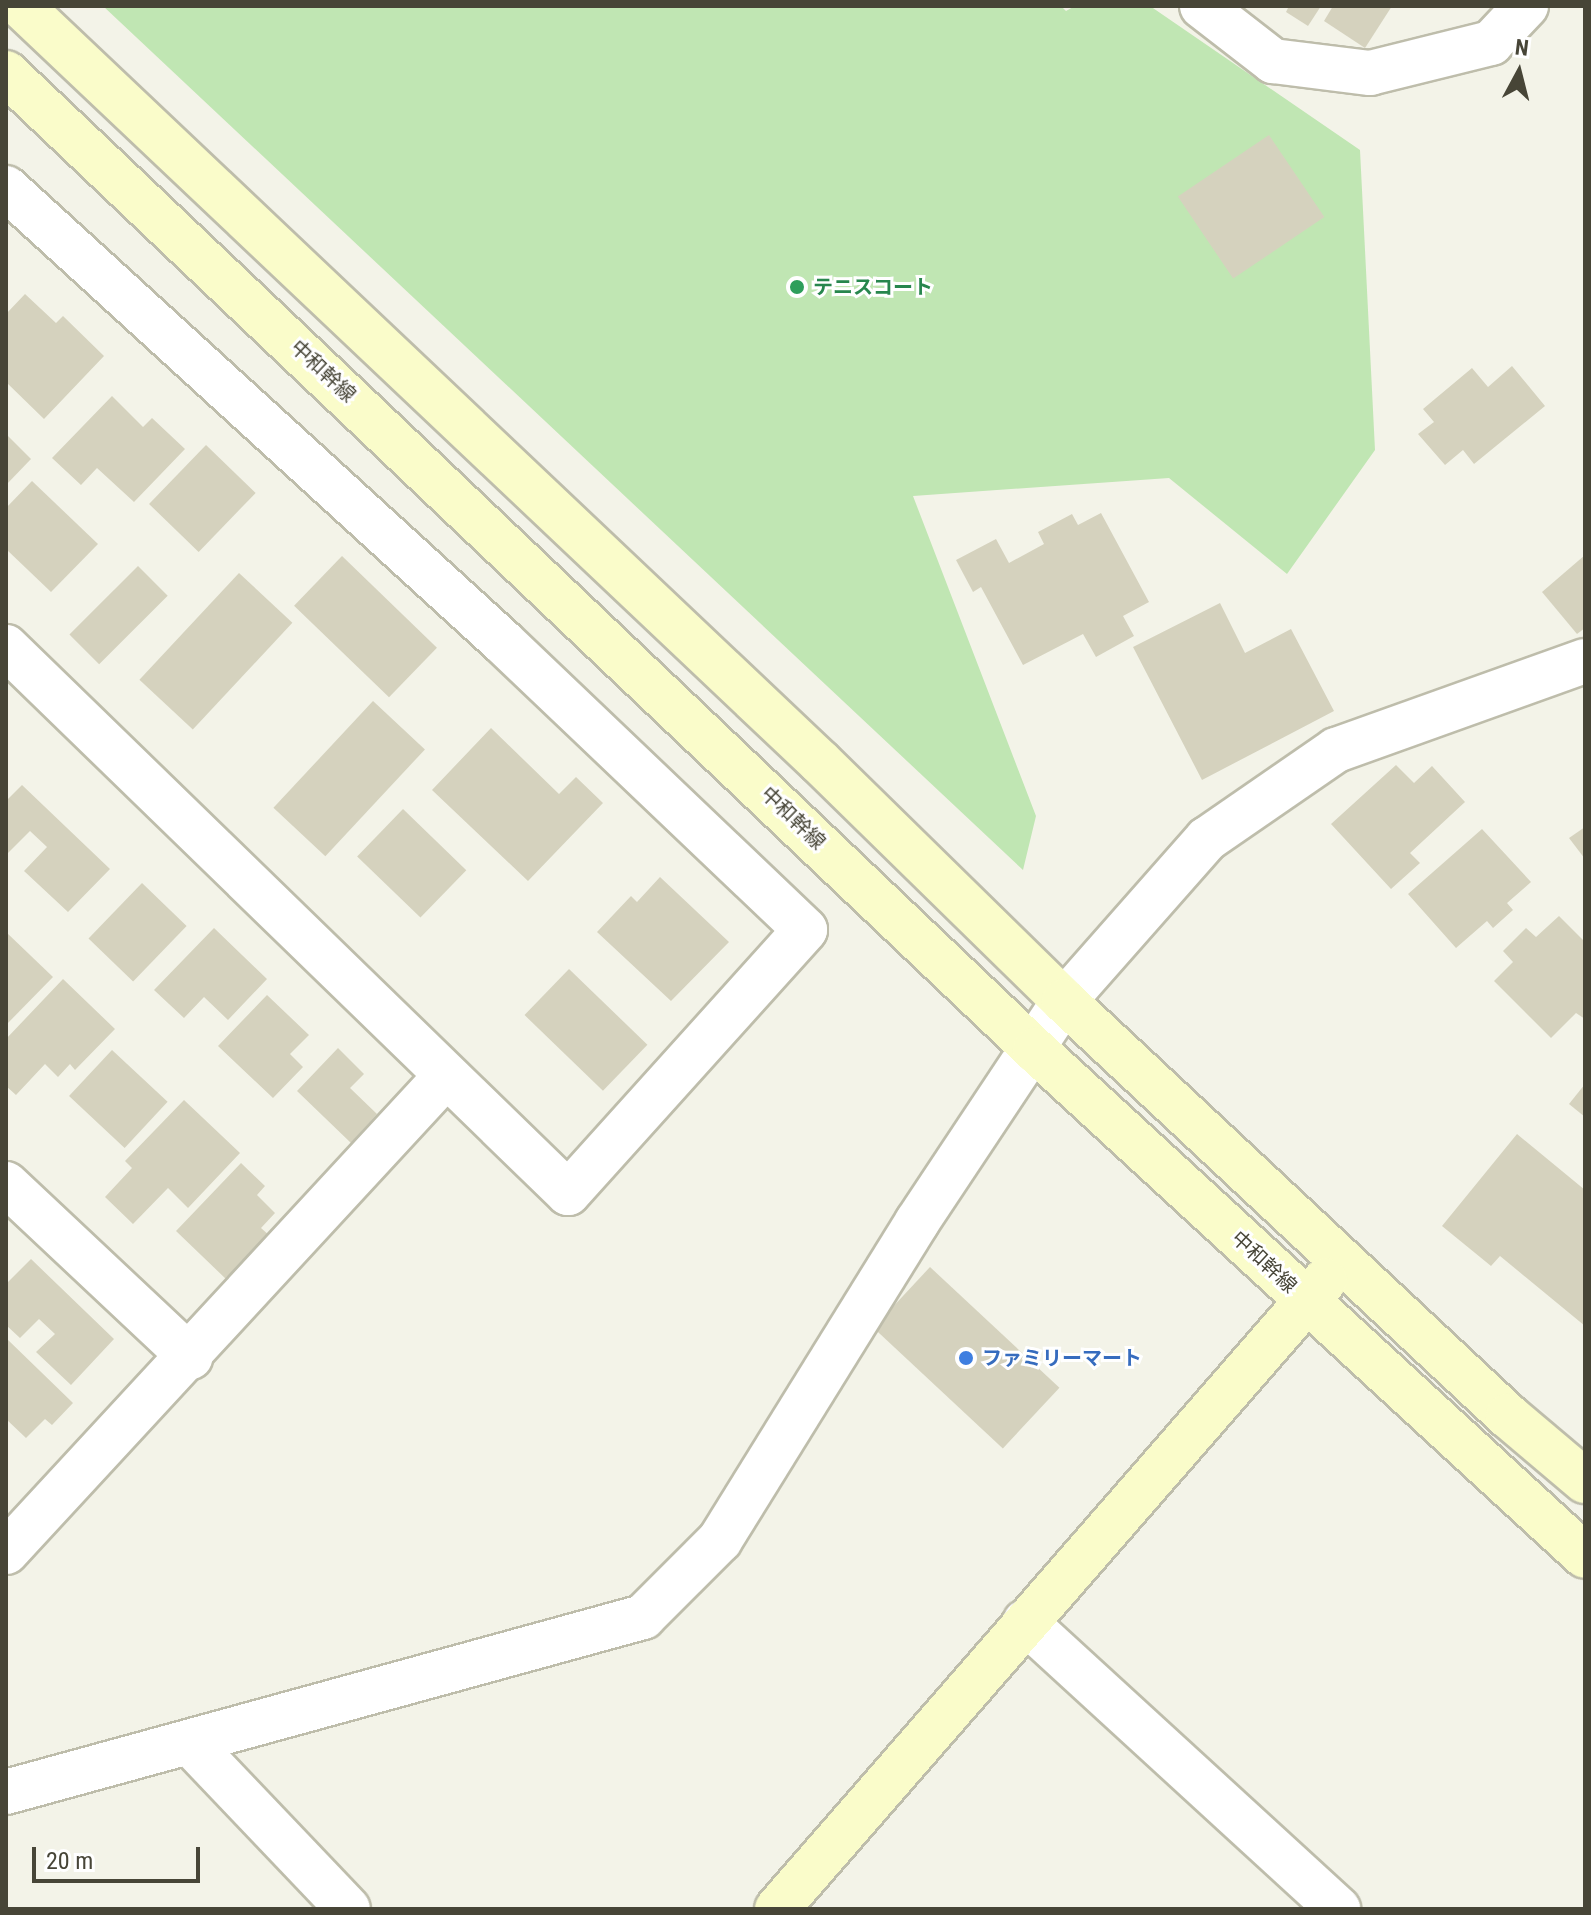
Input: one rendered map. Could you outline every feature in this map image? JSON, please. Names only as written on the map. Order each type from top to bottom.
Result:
[{"type":"main road","points":[[21,6],[797,740],[1064,1001],[1344,1259],[1508,1416],[1585,1481]]},
{"type":"main road","name":"中和幹線","points":[[6,73],[1035,1050],[1585,1556]]},
{"type":"main road","points":[[777,1909],[1344,1259]]},
{"type":"street","points":[[1202,6],[1273,61],[1370,73],[1491,43],[1526,6]]},
{"type":"street","points":[[6,647],[445,1077],[568,1193],[805,930],[503,642],[14,211]]},
{"type":"street","points":[[6,1792],[192,1745],[643,1617],[720,1540],[917,1222],[1035,1050],[1064,1001],[1207,839],[1336,750],[1585,661]]},
{"type":"street","points":[[6,1552],[190,1357],[445,1077]]},
{"type":"street","points":[[6,1184],[190,1357]]},
{"type":"street","points":[[1025,1622],[1328,1906]]},
{"type":"street","points":[[192,1745],[348,1909]]},
{"type":"green space","points":[[103,6],[1061,6],[1066,11],[1075,6],[1150,6],[1360,150],[1375,450],[1287,574],[1169,478],[913,496],[1036,816],[1023,870]]},
{"type":"building","points":[[1289,6],[1321,6],[1308,26],[1286,12]]},
{"type":"building","points":[[1333,6],[1392,6],[1365,48],[1324,21]]},
{"type":"building","points":[[1269,135],[1324,217],[1233,279],[1178,197]]},
{"type":"building","points":[[25,294],[56,323],[63,316],[104,356],[44,419],[6,382],[6,314]]},
{"type":"building","points":[[1512,366],[1545,406],[1474,464],[1463,450],[1445,465],[1418,434],[1434,422],[1423,409],[1472,368],[1488,387]]},
{"type":"building","points":[[112,396],[143,427],[152,418],[185,449],[134,502],[97,468],[81,485],[52,458]]},
{"type":"building","points":[[6,434],[31,459],[6,485]]},
{"type":"building","points":[[206,445],[256,493],[199,552],[149,504]]},
{"type":"building","points":[[32,481],[98,544],[51,592],[6,549],[6,508]]},
{"type":"building","points":[[1101,513],[1149,602],[1123,616],[1134,636],[1096,657],[1083,634],[1023,665],[981,587],[973,592],[956,560],[996,539],[1009,563],[1044,544],[1038,532],[1072,514],[1078,525]]},
{"type":"building","points":[[1585,555],[1585,628],[1577,634],[1542,592]]},
{"type":"building","points":[[342,556],[437,648],[389,697],[294,606]]},
{"type":"building","points":[[138,566],[168,596],[99,664],[69,635]]},
{"type":"building","points":[[239,573],[292,623],[193,730],[139,680]]},
{"type":"building","points":[[1220,603],[1245,653],[1291,629],[1334,711],[1202,780],[1133,647]]},
{"type":"building","points":[[373,701],[425,749],[325,856],[273,808]]},
{"type":"building","points":[[491,728],[559,794],[576,777],[603,803],[528,881],[432,790]]},
{"type":"building","points":[[1396,765],[1414,783],[1432,766],[1465,802],[1410,853],[1420,863],[1391,889],[1331,824]]},
{"type":"building","points":[[22,785],[110,869],[68,912],[24,871],[47,847],[30,831],[6,855],[6,801]]},
{"type":"building","points":[[403,809],[466,870],[420,918],[357,856]]},
{"type":"building","points":[[1585,827],[1585,859],[1569,838]]},
{"type":"building","points":[[1482,829],[1531,882],[1507,903],[1513,910],[1493,928],[1487,921],[1456,948],[1408,894]]},
{"type":"building","points":[[660,877],[729,942],[671,1001],[597,932],[631,896],[637,902]]},
{"type":"building","points":[[142,883],[187,926],[133,981],[89,938]]},
{"type":"building","points":[[1559,916],[1585,942],[1585,1019],[1576,1013],[1551,1038],[1494,981],[1513,962],[1503,951],[1526,928],[1536,937]]},
{"type":"building","points":[[214,928],[267,979],[228,1020],[204,997],[184,1018],[154,990]]},
{"type":"building","points":[[6,932],[53,977],[6,1025]]},
{"type":"building","points":[[569,969],[647,1045],[603,1091],[525,1015]]},
{"type":"building","points":[[63,979],[115,1029],[75,1070],[70,1064],[58,1077],[45,1064],[16,1095],[6,1086],[6,1039]]},
{"type":"building","points":[[267,995],[309,1035],[290,1054],[303,1067],[273,1098],[218,1046]]},
{"type":"building","points":[[338,1048],[364,1074],[350,1088],[377,1114],[351,1143],[297,1091]]},
{"type":"building","points":[[112,1050],[168,1102],[125,1148],[69,1096]]},
{"type":"building","points":[[1585,1084],[1585,1117],[1569,1104]]},
{"type":"building","points":[[184,1100],[240,1153],[188,1208],[168,1188],[133,1224],[105,1197],[132,1168],[125,1161]]},
{"type":"building","points":[[1517,1134],[1585,1190],[1585,1326],[1500,1256],[1491,1266],[1442,1226]]},
{"type":"building","points":[[241,1163],[265,1186],[257,1195],[275,1213],[261,1228],[270,1236],[227,1280],[176,1231]]},
{"type":"building","points":[[31,1259],[114,1339],[71,1385],[36,1352],[55,1334],[39,1319],[20,1338],[6,1325],[6,1284]]},
{"type":"building","name":"ファミリーマート","points":[[930,1267],[1059,1388],[1003,1448],[873,1328]]},
{"type":"building","points":[[6,1338],[73,1403],[52,1425],[45,1419],[26,1438],[6,1419]]},
{"type":"place","name":"テニスコート","points":[[797,287]]},
{"type":"place","name":"ファミリーマート","points":[[966,1358]]}]
